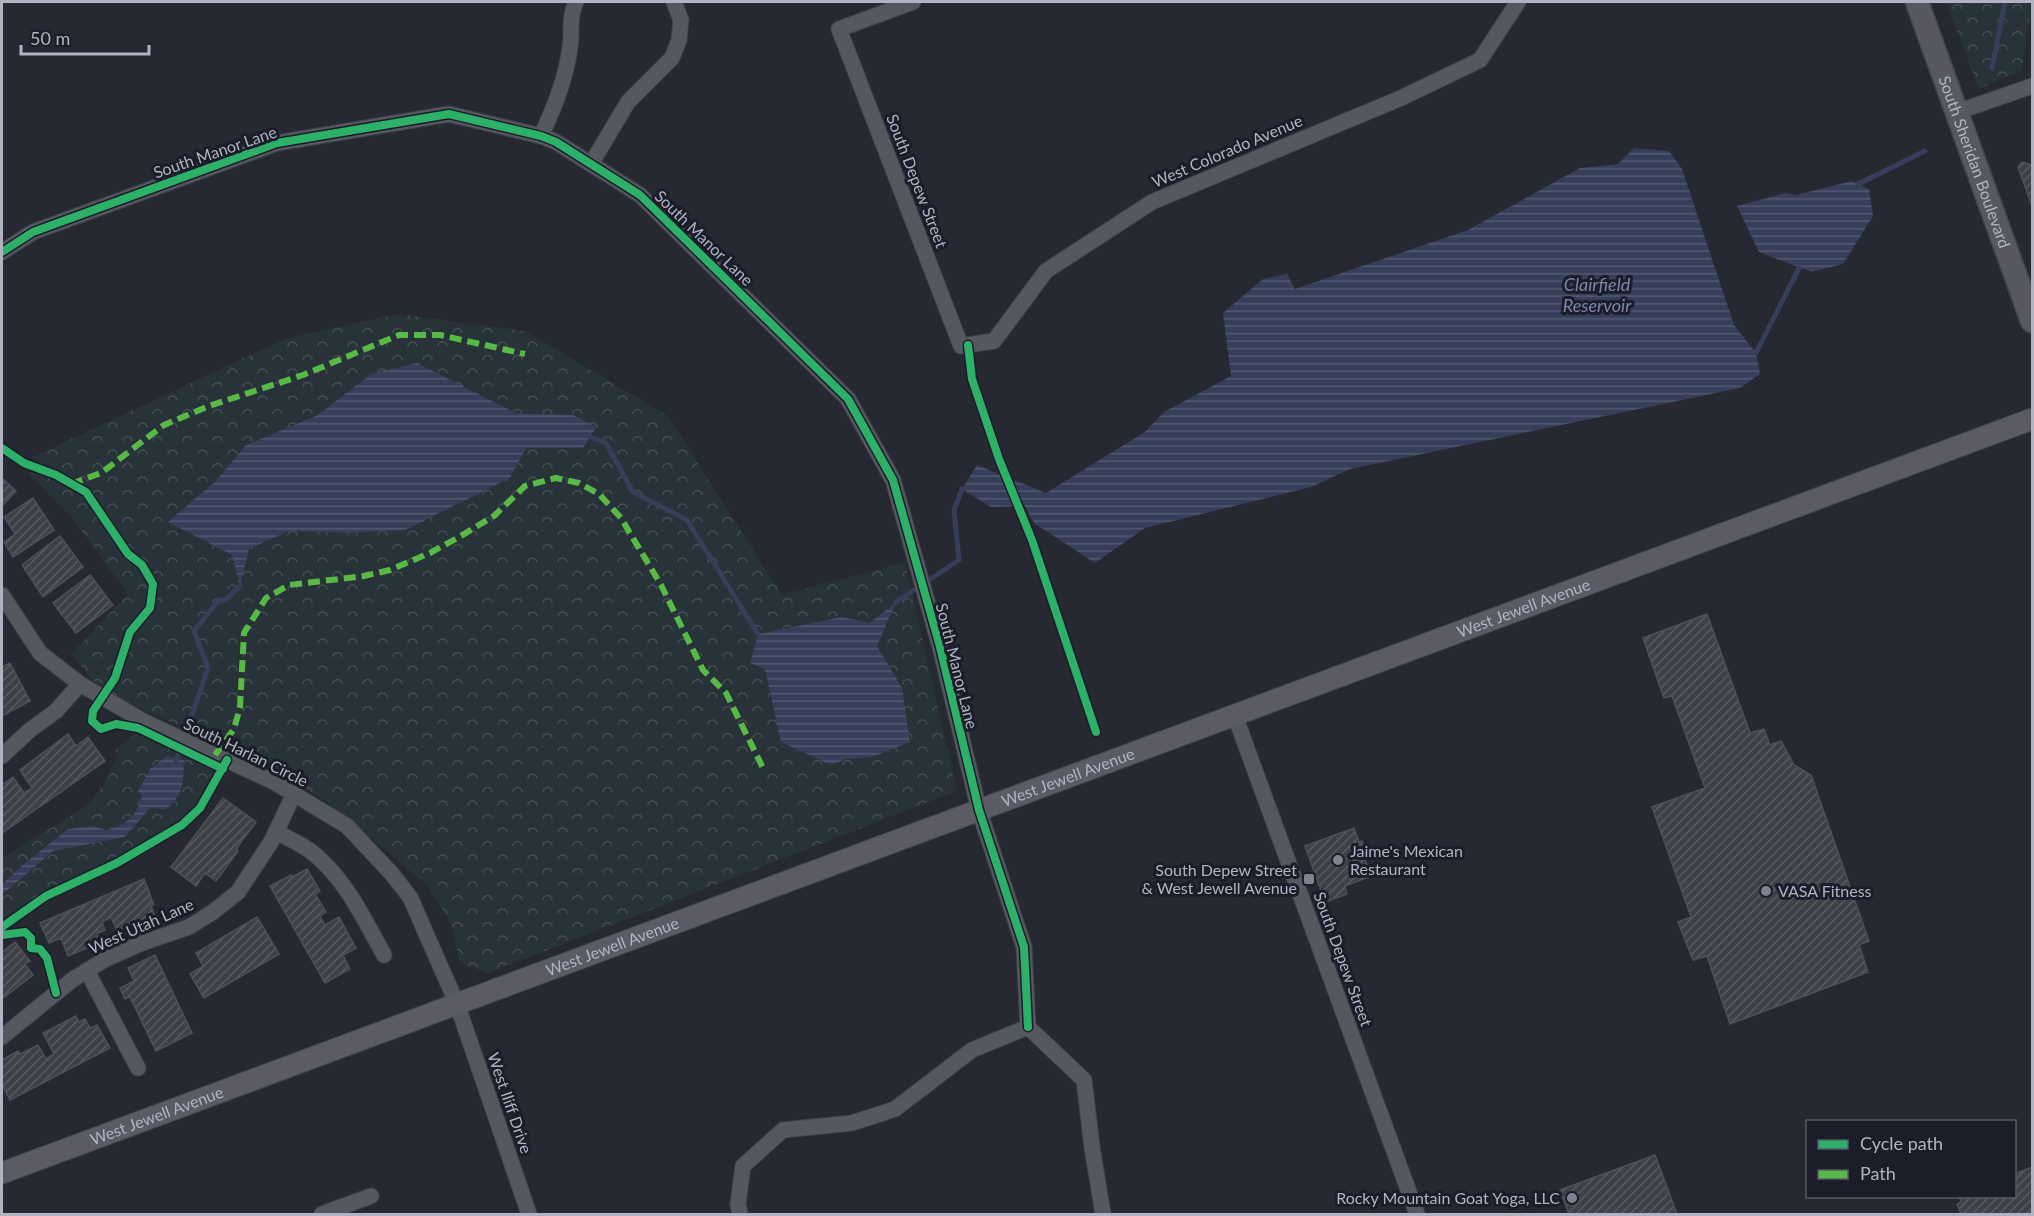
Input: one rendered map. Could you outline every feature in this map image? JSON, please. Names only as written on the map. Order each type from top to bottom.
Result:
[{"type":"main road","name":"South Sheridan Boulevard","points":[[1917,2],[2032,321]]},
{"type":"main road","name":"West Jewell Avenue","points":[[2,1173],[2032,419]]},
{"type":"street","points":[[541,136],[558,99],[570,46],[570,25],[576,2]]},
{"type":"street","points":[[591,164],[628,102],[672,58],[679,40],[681,20],[674,2]]},
{"type":"street","name":"South Depew Street","points":[[913,2],[839,29],[961,346]]},
{"type":"street","name":"West Colorado Avenue","points":[[961,346],[993,341],[1046,271],[1152,202],[1401,98],[1480,60],[1518,3]]},
{"type":"street","points":[[1957,112],[2032,86]]},
{"type":"street","name":"South Manor Lane","points":[[2,252],[33,232],[277,143],[449,114],[541,136],[556,142],[640,195],[848,399],[893,480],[935,630],[979,810],[1024,946],[1028,1027]]},
{"type":"street","name":"South Harlan Circle","points":[[2,595],[39,653],[80,684],[145,722],[274,782],[347,826],[392,874],[410,897],[457,1004]]},
{"type":"street","points":[[2,756],[30,730],[56,711],[80,684]]},
{"type":"street","name":"South Depew Street","points":[[1235,716],[1417,1215]]},
{"type":"street","name":"West Utah Lane","points":[[2,1037],[72,980],[104,960],[142,943],[189,927],[238,892],[276,832],[294,794]]},
{"type":"street","points":[[276,832],[303,846],[322,861],[357,906],[384,955]]},
{"type":"street","name":"West Utah Lane","points":[[87,971],[138,1068]]},
{"type":"street","name":"West Iliff Drive","points":[[457,1004],[529,1215]]},
{"type":"street","points":[[740,1215],[738,1204],[744,1166],[783,1130],[852,1123],[895,1109],[972,1050],[1028,1027],[1084,1080],[1092,1147],[1104,1215]]},
{"type":"street","points":[[322,1215],[371,1196]]},
{"type":"green space","points":[[1946,2],[2032,2],[2022,70],[1979,89]]},
{"type":"green space","points":[[397,314],[525,331],[668,416],[782,595],[905,562],[957,791],[488,973],[460,963],[451,924],[428,886],[330,804],[281,773],[131,704],[95,683],[71,654],[128,594],[73,519],[30,475],[29,459],[287,338]]},
{"type":"green space","points":[[136,733],[229,773],[185,825],[93,877],[57,894],[2,930],[2,858],[87,806],[105,783],[115,762],[116,750]]},
{"type":"water","name":"Clairfield Reservoir","points":[[1634,148],[1669,151],[1682,169],[1734,325],[1756,353],[1760,374],[1740,388],[1350,469],[1311,487],[1145,528],[1095,563],[1034,523],[1025,506],[991,507],[962,489],[977,465],[1046,493],[1145,432],[1164,412],[1231,376],[1223,313],[1263,279],[1287,274],[1295,289],[1468,230],[1580,168],[1618,164]]},
{"type":"water","points":[[1852,181],[1869,189],[1873,216],[1843,264],[1811,272],[1759,252],[1737,206],[1786,193],[1796,195]]},
{"type":"water","points":[[417,363],[516,413],[573,415],[596,427],[583,448],[526,448],[510,478],[405,530],[351,533],[289,531],[249,549],[240,586],[232,555],[168,522],[216,481],[246,445],[318,415],[371,374]]},
{"type":"water","points":[[896,602],[877,646],[902,688],[910,742],[872,757],[846,759],[831,765],[781,742],[765,669],[750,663],[758,634],[842,617],[870,623]]},
{"type":"water","points":[[167,756],[184,760],[179,794],[165,810],[151,807],[125,837],[53,851],[2,895],[2,884],[68,829],[94,826],[108,831],[130,818],[140,803],[142,796],[138,791],[150,769]]},
{"type":"building","points":[[2022,162],[2032,165],[2032,206],[2018,167]]},
{"type":"building","points":[[2,478],[16,491],[2,506]]},
{"type":"building","points":[[33,498],[54,530],[13,557],[4,542],[15,534],[4,517]]},
{"type":"building","points":[[60,536],[83,567],[43,597],[22,565]]},
{"type":"building","points":[[90,575],[113,605],[76,633],[53,603]]},
{"type":"building","points":[[1707,614],[1750,733],[1764,729],[1770,745],[1781,741],[1794,765],[1811,775],[1869,941],[1859,945],[1868,972],[1730,1024],[1707,956],[1693,960],[1678,922],[1691,917],[1652,807],[1705,788],[1672,696],[1664,698],[1643,638]]},
{"type":"building","points":[[10,663],[30,701],[2,716],[2,667]]},
{"type":"building","points":[[68,734],[76,746],[88,737],[105,761],[2,833],[2,785],[13,777],[24,793],[32,788],[20,770]]},
{"type":"building","points":[[223,798],[256,822],[216,881],[205,873],[196,886],[171,867]]},
{"type":"building","points":[[1354,828],[1359,842],[1362,841],[1367,856],[1364,857],[1371,876],[1345,886],[1347,894],[1325,902],[1305,846]]},
{"type":"building","points":[[307,869],[320,891],[315,894],[326,912],[320,916],[325,925],[339,917],[356,948],[343,955],[350,969],[325,983],[270,886]]},
{"type":"building","points":[[144,879],[157,920],[129,932],[127,926],[117,931],[111,917],[102,922],[105,930],[97,933],[101,942],[68,956],[61,938],[49,943],[40,923]]},
{"type":"building","points":[[257,917],[279,954],[204,998],[190,974],[203,966],[196,953]]},
{"type":"building","points":[[15,942],[30,961],[25,964],[33,975],[2,999],[2,952]]},
{"type":"building","points":[[155,955],[192,1033],[156,1051],[130,997],[125,999],[120,988],[134,981],[128,968]]},
{"type":"building","points":[[76,1016],[79,1022],[85,1019],[90,1028],[97,1025],[110,1048],[10,1100],[2,1084],[2,1060],[18,1051],[20,1054],[38,1045],[46,1059],[54,1054],[43,1033]]},
{"type":"building","points":[[1655,1155],[1677,1214],[1569,1214],[1560,1190]]},
{"type":"building","points":[[2032,1167],[2032,1214],[1961,1214],[1957,1204],[1961,1202],[1960,1198],[2016,1198],[2016,1173]]},
{"type":"waterway","points":[[1992,68],[2005,2]]},
{"type":"waterway","points":[[1858,184],[1925,151]]},
{"type":"waterway","points":[[1756,353],[1799,268]]},
{"type":"waterway","points":[[588,436],[606,443],[633,492],[687,520],[758,634]]},
{"type":"waterway","points":[[896,602],[959,560],[954,510],[962,489]]},
{"type":"waterway","points":[[175,764],[208,668],[194,631],[219,600],[226,600],[240,586]]},
{"type":"marked path","points":[[71,484],[101,473],[164,425],[209,406],[303,375],[399,335],[440,335],[525,354]]},
{"type":"marked path","points":[[215,755],[234,729],[240,707],[244,633],[266,598],[289,585],[364,576],[390,570],[430,553],[494,516],[525,486],[556,478],[579,483],[599,494],[621,518],[661,585],[703,670],[726,693],[763,768]]},
{"type":"cycle path","points":[[2,252],[33,232],[277,143],[449,114],[541,136],[556,142],[640,195],[848,399],[893,480],[940,647],[979,810],[1024,947],[1028,1027]]},
{"type":"cycle path","points":[[968,345],[972,379],[999,459],[1032,540],[1096,732]]},
{"type":"cycle path","points":[[2,448],[24,463],[56,475],[86,492],[128,554],[142,565],[153,584],[150,608],[130,632],[115,678],[93,711],[92,721],[101,729],[116,724],[138,728],[223,769]]},
{"type":"cycle path","points":[[2,927],[46,896],[117,863],[182,825],[200,808],[227,760]]},
{"type":"cycle path","points":[[2,935],[25,932],[31,938],[31,948],[40,949],[47,958],[56,993]]},
{"type":"place","name":"Jaime's Mexican Restaurant","points":[[1338,860]]},
{"type":"place","name":"South Depew Street & West Jewell Avenue","points":[[1309,879]]},
{"type":"place","name":"VASA Fitness","points":[[1766,891]]},
{"type":"place","name":"Rocky Mountain Goat Yoga, LLC","points":[[1572,1198]]}]
